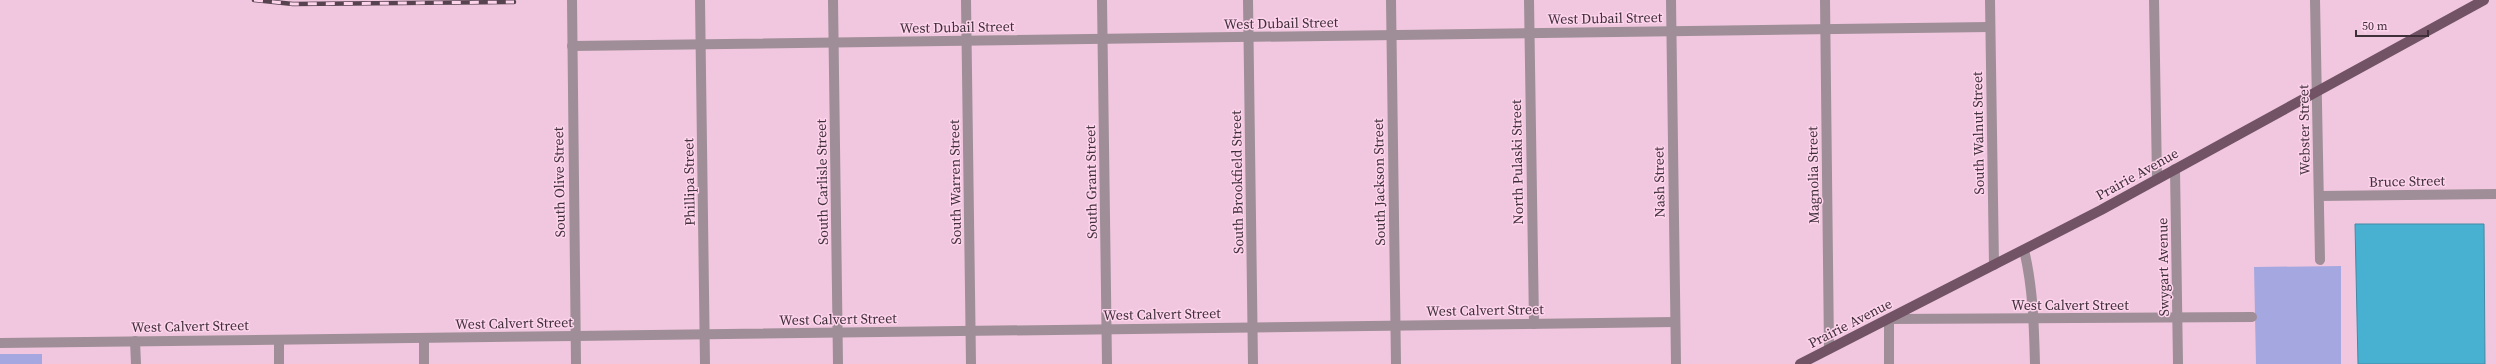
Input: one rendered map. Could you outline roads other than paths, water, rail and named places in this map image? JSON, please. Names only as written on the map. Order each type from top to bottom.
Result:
[{"type":"main road","name":"Prairie Avenue","points":[[1800,364],[2024,250],[2157,179],[2317,92],[2477,2]]},
{"type":"street","name":"South Olive Street","points":[[572,0],[576,364]]},
{"type":"street","name":"Phillipa Street","points":[[700,0],[705,364]]},
{"type":"street","name":"South Carlisle Street","points":[[833,0],[838,364]]},
{"type":"street","name":"South Warren Street","points":[[966,0],[972,364]]},
{"type":"street","name":"South Grant Street","points":[[1102,0],[1107,364]]},
{"type":"street","name":"South Brookfield Street","points":[[1248,0],[1253,364]]},
{"type":"street","name":"South Jackson Street","points":[[1391,0],[1396,364]]},
{"type":"street","name":"North Pulaski Street","points":[[1529,0],[1534,324]]},
{"type":"street","name":"Nash Street","points":[[1671,0],[1676,364]]},
{"type":"street","name":"Magnolia Street","points":[[1825,0],[1829,349]]},
{"type":"street","name":"South Walnut Street","points":[[1990,0],[1994,265]]},
{"type":"street","points":[[2154,0],[2157,179]]},
{"type":"street","name":"Webster Street","points":[[2315,0],[2320,260]]},
{"type":"street","name":"West Dubail Street","points":[[572,46],[1990,27]]},
{"type":"street","name":"Swygart Avenue","points":[[2175,169],[2178,364]]},
{"type":"street","name":"Bruce Street","points":[[2319,196],[2496,194]]},
{"type":"street","points":[[2024,250],[2029,268],[2035,364]]},
{"type":"street","name":"West Calvert Street","points":[[1889,319],[2252,318]]},
{"type":"street","points":[[1889,319],[1889,364]]},
{"type":"street","name":"West Calvert Street","points":[[0,343],[1676,322]]},
{"type":"street","points":[[424,338],[424,364]]},
{"type":"street","points":[[279,340],[279,364]]},
{"type":"street","points":[[135,341],[136,364]]},
{"type":"railway","points":[[254,0],[293,4],[514,2]]}]
